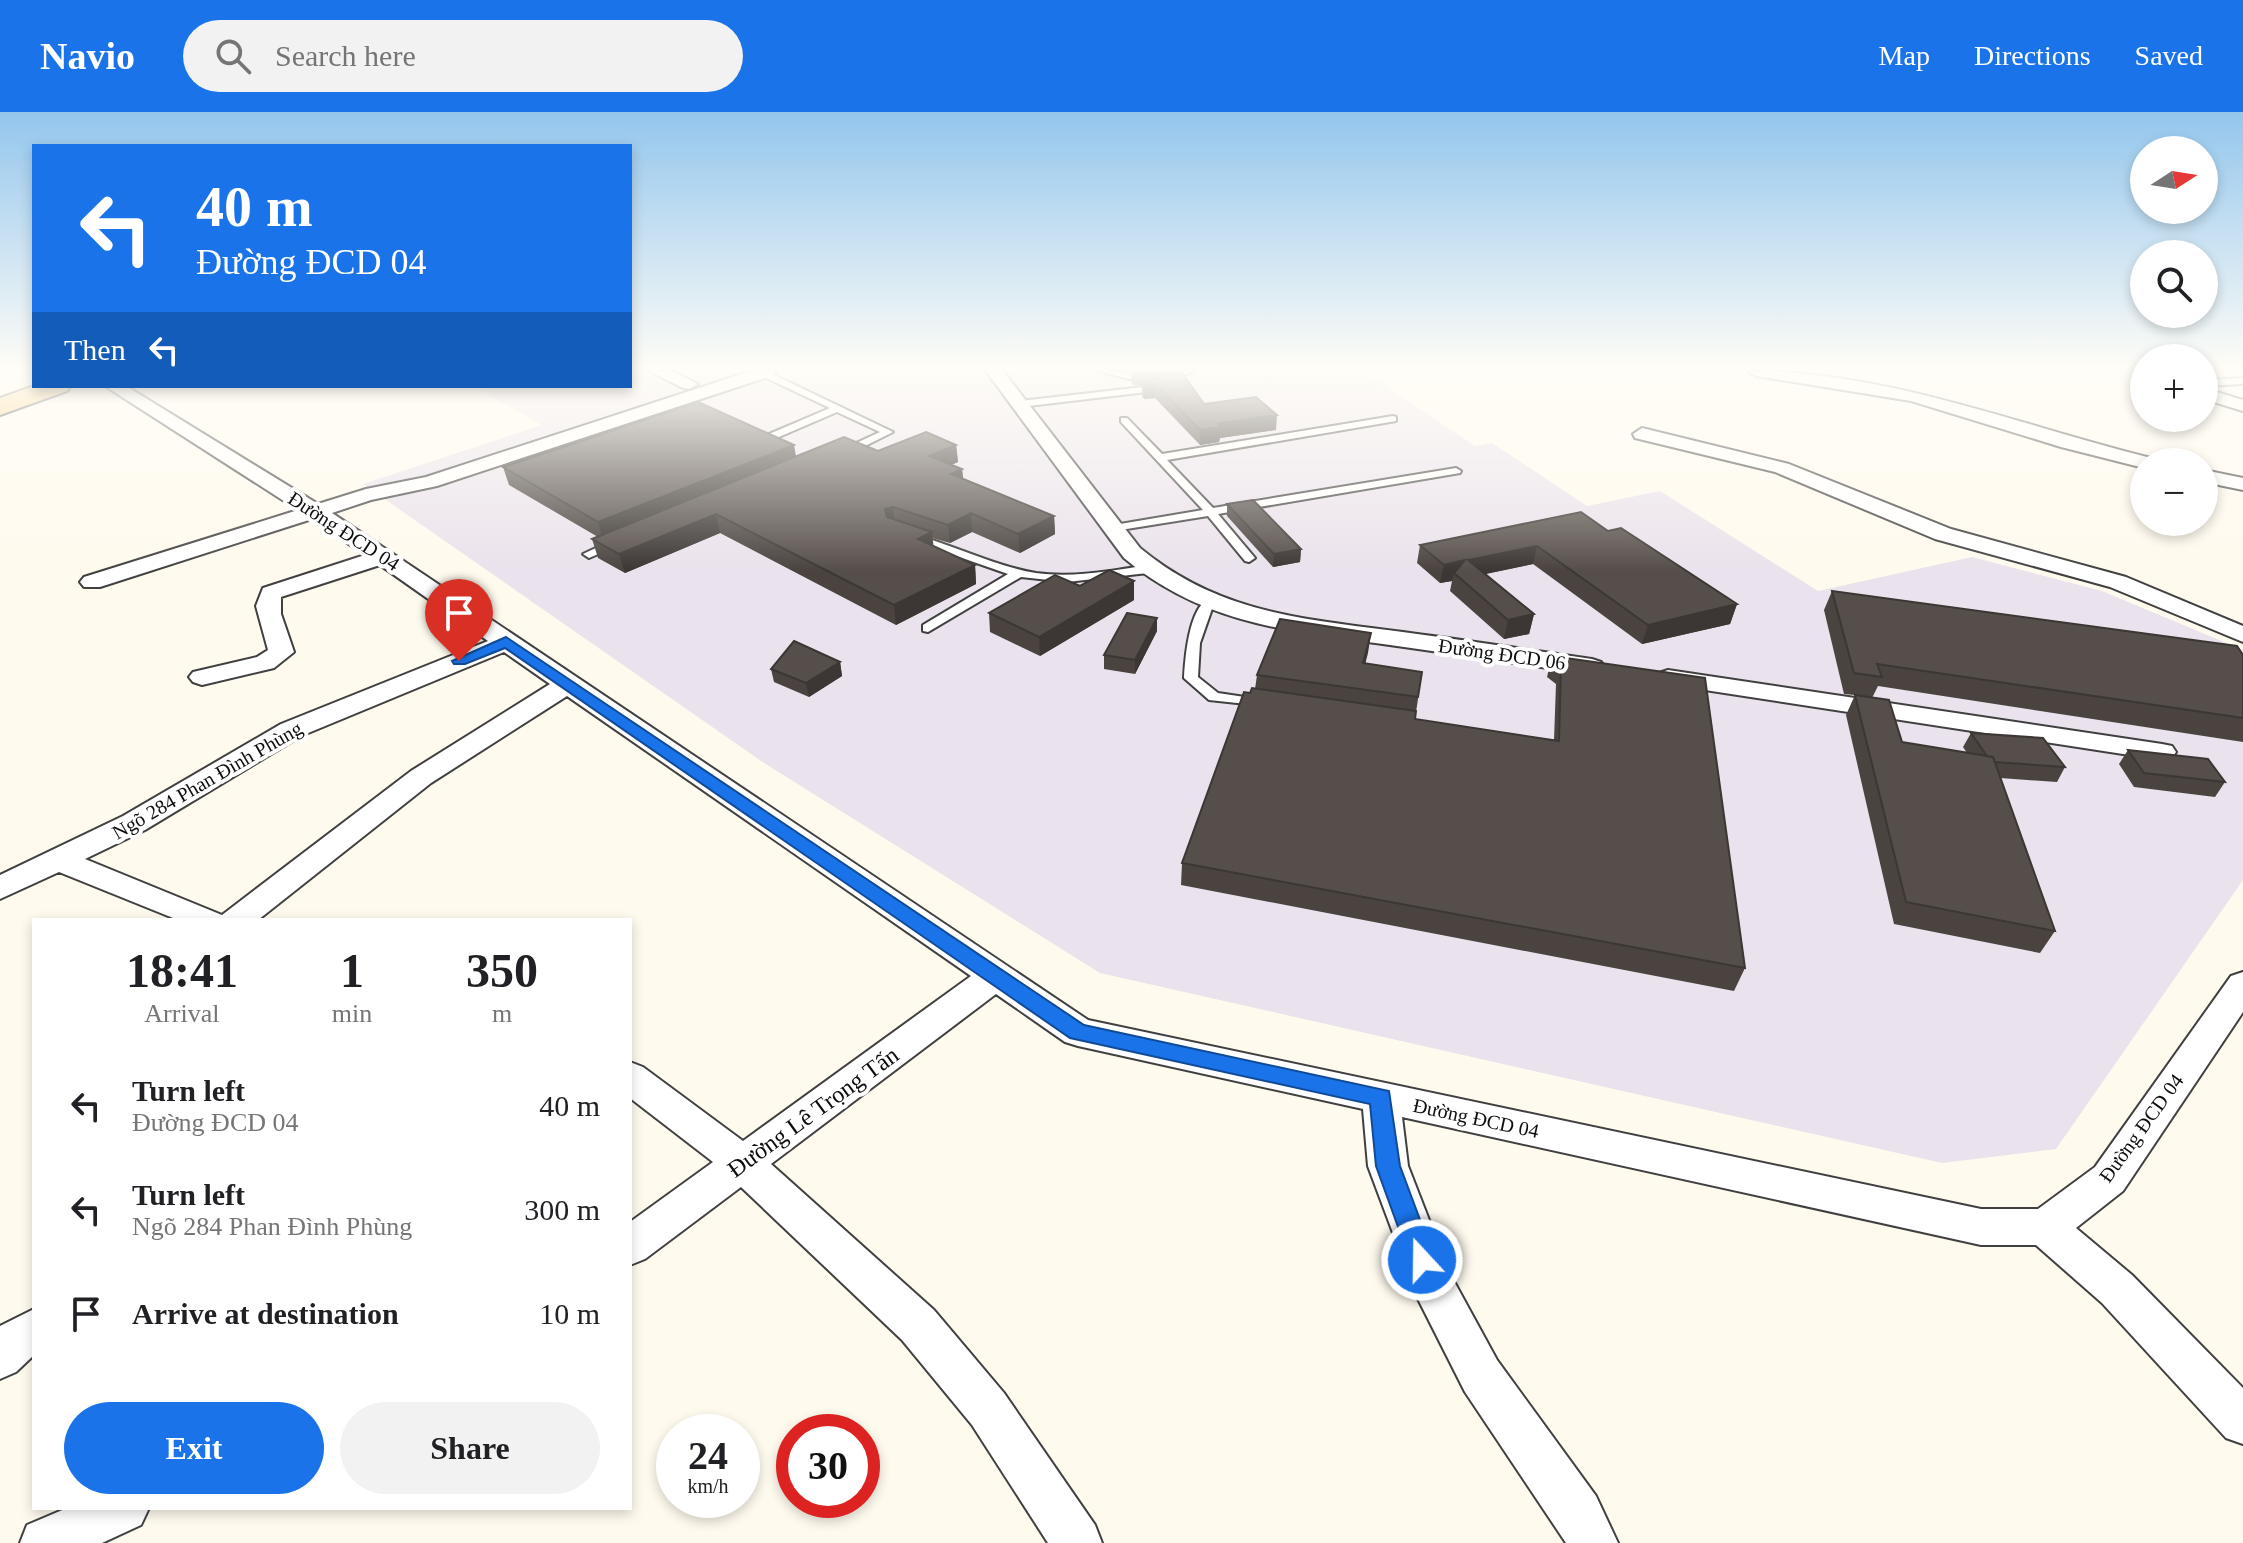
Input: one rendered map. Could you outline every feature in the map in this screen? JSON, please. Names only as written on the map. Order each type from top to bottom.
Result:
[{"type":"street","name":"Đường ĐCD 04","points":[[197,438],[315,511],[1078,1032],[1981,1227],[2045,1227],[2109,1179],[2243,985]]},
{"type":"street","points":[[366,495],[417,472],[523,438]]},
{"type":"street","points":[[92,582],[366,495],[430,482],[565,438]]},
{"type":"street","name":"Đường ĐCD 06","points":[[1046,438],[1148,569],[1208,603],[1271,619],[1615,670]]},
{"type":"street","points":[[1658,438],[1782,468],[1943,534],[2118,582],[2243,635]]},
{"type":"street","points":[[2051,438],[2130,458]]},
{"type":"street","points":[[2218,479],[2243,484]]},
{"type":"street","points":[[202,677],[265,663],[281,652],[270,620],[267,599],[271,593],[383,557]]},
{"type":"street","name":"Ngõ 284 Phan Đình Phùng","points":[[0,888],[134,823],[291,730],[506,642]]},
{"type":"street","points":[[1646,675],[2162,752]]},
{"type":"street","points":[[239,918],[421,777],[568,684]]},
{"type":"street","points":[[61,861],[204,918]]},
{"type":"street","name":"Đường Lê Trọng Tấn","points":[[632,1245],[995,977]]},
{"type":"street","points":[[632,1079],[744,1164],[918,1325],[988,1409],[1077,1543]]},
{"type":"street","points":[[1381,1098],[1388,1166],[1432,1283],[1481,1376],[1578,1514],[1593,1543]]},
{"type":"street","points":[[2045,1227],[2126,1298],[2243,1421]]},
{"type":"street","points":[[0,1357],[32,1331]]},
{"type":"street","points":[[45,1543],[119,1510]]},
{"type":"lane","points":[[761,441],[769,438]]},
{"type":"lane","points":[[826,459],[875,438]]},
{"type":"lane","points":[[1141,438],[1210,511],[1249,558]]},
{"type":"lane","points":[[1160,458],[1281,438]]},
{"type":"lane","points":[[1114,528],[1456,471]]},
{"type":"lane","points":[[894,531],[1020,572],[1053,578],[1082,578],[1148,569]]},
{"type":"lane","points":[[589,554],[633,536]]},
{"type":"lane","points":[[928,628],[1020,572]]},
{"type":"lane","points":[[1208,603],[1193,643],[1191,678],[1214,697],[1275,705]]},
{"type":"shaded area","points":[[503,438],[1463,438],[1475,446],[1492,443],[1587,506],[1660,491],[1818,591],[1972,557],[2102,591],[2243,650],[2243,880],[2056,1149],[1942,1163],[1100,973],[764,763],[363,484]]},
{"type":"building","points":[[591,438],[778,438],[794,445],[598,522],[503,467]]},
{"type":"building","points":[[842,438],[878,451],[911,438],[939,438],[956,445],[929,456],[962,469],[951,474],[1054,516],[1018,534],[971,513],[948,525],[893,507],[885,509],[887,517],[932,532],[918,539],[975,565],[894,605],[716,514],[619,554],[592,539]]},
{"type":"building","points":[[1253,500],[1301,549],[1274,554],[1227,504]]},
{"type":"building","points":[[1581,512],[1608,531],[1621,528],[1737,604],[1648,625],[1537,546],[1468,560],[1534,614],[1508,620],[1454,573],[1465,560],[1444,565],[1420,545]]},
{"type":"building","points":[[1109,570],[1134,581],[1039,637],[989,613],[1055,575],[1080,586]]},
{"type":"building","points":[[1832,591],[2237,646],[2243,655],[2243,718],[1877,664],[1882,677],[1854,673]]},
{"type":"building","points":[[1127,613],[1157,618],[1135,660],[1104,655]]},
{"type":"building","points":[[1280,619],[1371,633],[1363,663],[1422,672],[1418,697],[1257,675]]},
{"type":"building","points":[[794,641],[840,662],[806,683],[771,669]]},
{"type":"building","points":[[1552,656],[1705,678],[1745,968],[1182,863],[1244,692],[1250,693],[1252,688],[1416,711],[1415,719],[1559,741],[1561,664]]},
{"type":"building","points":[[1855,695],[1889,700],[1902,742],[1993,757],[2055,931],[1906,902]]},
{"type":"building","points":[[1971,733],[2043,738],[2065,767],[1995,762]]},
{"type":"building","points":[[2128,750],[2208,759],[2225,782],[2144,773]]},
{"type":"route","points":[[459,661],[506,642],[1078,1032],[1381,1098],[1388,1166],[1422,1260]]}]
